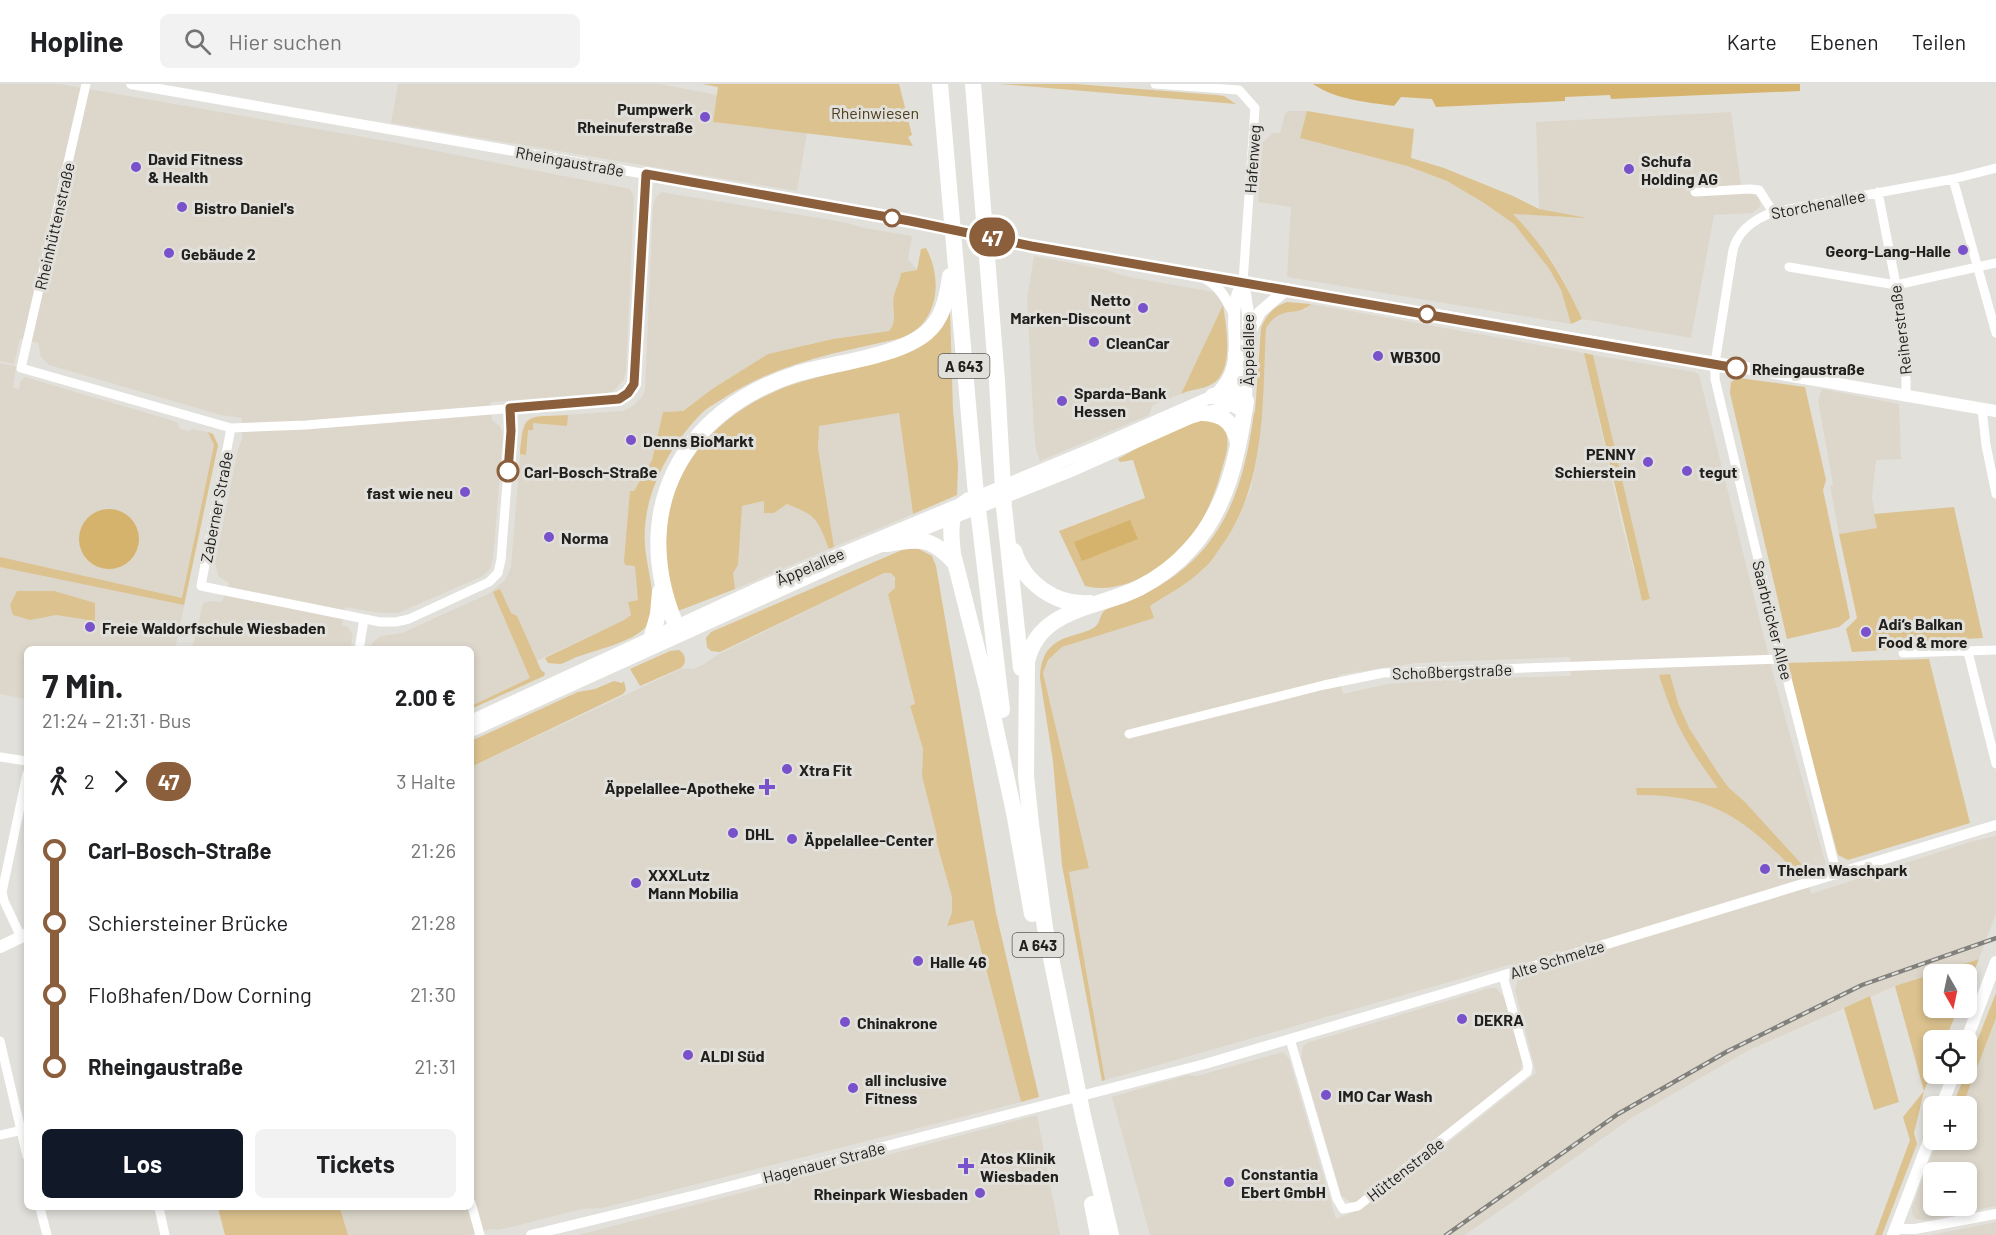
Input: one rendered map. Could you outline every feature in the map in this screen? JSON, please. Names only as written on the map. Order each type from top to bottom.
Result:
[{"type":"highway","name":"A 643","points":[[940,84],[978,517],[1014,812],[1046,986],[1070,1076]]},
{"type":"highway","name":"A 643","points":[[974,84],[1004,507],[1026,714],[1026,766],[1031,824],[1045,928],[1098,1235]]},
{"type":"highway","points":[[678,630],[661,582],[658,559],[659,527],[665,494],[679,463],[698,435],[726,409],[777,382],[814,369],[889,351],[925,334],[936,322],[944,305],[954,249]]},
{"type":"highway","points":[[1004,507],[1016,554],[1025,574],[1045,592],[1065,600],[1084,603],[1097,602],[1118,597],[1148,583],[1175,564],[1191,548],[1221,503],[1232,472],[1239,436],[1241,401],[1236,354]]},
{"type":"highway","points":[[1213,396],[1224,395],[1241,401]]},
{"type":"highway","points":[[1203,413],[1217,414],[1226,419],[1239,436]]},
{"type":"highway","points":[[969,500],[956,511],[953,519],[952,546],[987,688],[1014,812]]},
{"type":"highway","points":[[886,544],[908,540],[928,542],[945,552],[955,563]]},
{"type":"highway","points":[[652,636],[658,614],[661,582]]},
{"type":"highway","points":[[1026,714],[1027,662],[1036,638],[1054,621],[1097,602]]},
{"type":"highway","name":"A 643","points":[[1078,1118],[1110,1235]]},
{"type":"main road","name":"Rheingaustraße","points":[[1243,282],[1407,308],[1906,397],[1996,410]]},
{"type":"main road","name":"Äppelallee","points":[[474,731],[821,561],[1213,396],[1229,377],[1236,354],[1234,314],[1237,293],[1243,282]]},
{"type":"main road","name":"Äppelallee","points":[[474,720],[652,636],[678,630],[1071,471],[1203,413],[1241,401],[1249,336],[1243,282]]},
{"type":"main road","points":[[1249,336],[1260,312],[1287,290]]},
{"type":"main road","points":[[0,938],[23,932]]},
{"type":"main road","points":[[0,947],[23,932]]},
{"type":"main road","points":[[1970,1030],[1996,962]]},
{"type":"main road","points":[[1895,1232],[1926,1150]]},
{"type":"street","name":"Rheinhüttenstraße","points":[[86,84],[21,368],[231,428]]},
{"type":"street","name":"Rheingaustraße","points":[[131,84],[174,88],[1243,282]]},
{"type":"street","name":"Hafenweg","points":[[1155,84],[1239,90],[1256,108],[1243,282]]},
{"type":"street","name":"Storchenallee","points":[[1715,363],[1734,245],[1744,229],[1752,222],[1773,212],[1953,179],[1996,168]]},
{"type":"street","points":[[231,428],[287,426],[619,399],[628,393],[634,384],[646,174]]},
{"type":"street","points":[[1953,179],[1996,333]]},
{"type":"street","points":[[1695,192],[1759,190],[1773,212]]},
{"type":"street","name":"Reiherstraße","points":[[1878,192],[1896,285],[1906,397]]},
{"type":"street","points":[[1789,267],[1896,285],[1996,263]]},
{"type":"street","points":[[1196,273],[1216,285],[1234,314]]},
{"type":"street","name":"Saarbrücker Allee","points":[[1715,363],[1715,379],[1782,659],[1837,875]]},
{"type":"street","points":[[359,646],[364,619],[390,623],[405,620],[489,582],[497,576],[500,570],[502,549],[511,431],[510,408]]},
{"type":"street","points":[[1982,409],[1996,494]]},
{"type":"street","name":"Zaberner Straße","points":[[231,428],[201,586],[364,619]]},
{"type":"street","points":[[1903,653],[1996,650]]},
{"type":"street","points":[[1968,651],[1996,764]]},
{"type":"street","name":"Schoßbergstraße","points":[[1129,734],[1324,685],[1383,673],[1782,659]]},
{"type":"street","points":[[0,757],[24,761]]},
{"type":"street","points":[[23,932],[4,901],[2,892],[24,788]]},
{"type":"street","name":"Alte Schmelze","points":[[1116,1086],[1205,1064],[1503,976],[1996,825]]},
{"type":"street","name":"Hüttenstraße","points":[[1290,1039],[1337,1199],[1343,1209],[1358,1206],[1527,1072],[1528,1066],[1503,976]]},
{"type":"street","points":[[0,1041],[24,1129],[0,1136]]},
{"type":"street","name":"Hagenauer Straße","points":[[531,1235],[1116,1086]]},
{"type":"street","points":[[41,1210],[48,1235]]},
{"type":"street","points":[[159,1210],[165,1235]]},
{"type":"street","points":[[473,1210],[480,1235]]},
{"type":"street","points":[[1895,1232],[1996,1214]]},
{"type":"shaded area","points":[[0,84],[60,84],[386,141],[630,189],[634,197],[624,379],[614,391],[608,393],[491,402],[492,420],[500,426],[503,435],[493,560],[490,569],[483,576],[398,613],[381,613],[345,607],[342,625],[348,627],[353,635],[351,646],[193,646],[203,603],[222,602],[229,583],[218,576],[215,563],[238,449],[242,440],[242,418],[221,415],[49,365],[41,357],[38,343],[20,339],[14,364],[0,361]]},
{"type":"shaded area","points":[[398,84],[660,84],[717,95],[713,122],[807,133],[797,191],[391,123]]},
{"type":"shaded area","points":[[1313,84],[1800,84],[1800,91],[1611,99],[1610,95],[1565,97],[1565,101],[1436,107],[1432,99],[1401,97],[1394,106],[1362,102],[1332,94]]},
{"type":"shaded area","points":[[1288,111],[1307,111],[1300,138],[1407,166],[1447,181],[1514,224],[1550,270],[1561,290],[1571,324],[1287,277],[1291,207],[1258,202],[1261,144],[1273,133],[1280,133]]},
{"type":"shaded area","points":[[1731,112],[1741,186],[1759,198],[1761,206],[1752,213],[1714,215],[1691,338],[1582,319],[1551,259],[1512,213],[1581,218],[1539,209],[1536,122]]},
{"type":"shaded area","points":[[661,192],[843,222],[912,236],[908,259],[917,270],[901,274],[893,326],[889,331],[833,339],[768,354],[682,411],[663,412],[652,460],[634,491],[630,491],[638,600],[628,602],[631,615],[526,666],[531,678],[474,705],[474,646],[371,646],[381,636],[402,633],[490,593],[505,580],[511,567],[522,431],[526,421],[534,417],[623,411],[633,406],[642,397],[645,389],[653,206],[656,197]]},
{"type":"shaded area","points":[[1034,256],[1102,269],[1129,277],[1214,292],[1223,305],[1181,394],[1153,405],[1149,415],[1040,461],[1034,431],[1027,299]]},
{"type":"shaded area","points":[[1311,304],[1584,353],[1622,525],[1642,601],[1650,599],[1593,355],[1695,372],[1699,375],[1773,673],[1825,862],[1825,869],[1806,876],[1811,894],[1970,842],[1996,836],[1996,913],[1979,959],[1963,964],[1923,964],[1923,977],[1895,986],[1749,1050],[1633,1117],[1465,1235],[1150,1235],[1112,1097],[1187,1075],[1197,1076],[1283,1052],[1289,1059],[1336,1219],[1354,1212],[1350,1202],[1341,1195],[1301,1058],[1303,1046],[1307,1043],[1490,988],[1496,988],[1504,997],[1522,1060],[1521,1069],[1380,1184],[1386,1192],[1536,1073],[1515,990],[1517,982],[1512,964],[1105,1080],[1069,871],[1089,867],[1043,673],[1048,660],[1062,647],[1084,640],[1150,606],[1190,580],[1204,569],[1224,542],[1239,517],[1251,488],[1259,447],[1266,328],[1279,314],[1306,309]],"holes":[[[1570,657],[1571,676],[1447,679],[1388,684],[1343,694],[1338,675],[1416,663]]]},
{"type":"shaded area","points":[[0,363],[16,366],[13,388],[19,389],[20,382],[25,377],[174,421],[178,423],[180,429],[188,431],[193,429],[213,434],[218,445],[176,646],[24,646],[24,698],[0,694]]},
{"type":"shaded area","points":[[1822,389],[1899,404],[1901,459],[1876,460],[1872,497],[1877,528],[1839,534],[1818,400]]},
{"type":"shaded area","points":[[899,413],[913,514],[834,547],[818,448],[818,426]]},
{"type":"shaded area","points":[[765,501],[764,513],[774,513],[787,504],[809,513],[819,521],[829,549],[735,589],[733,573],[738,565],[741,506]]},
{"type":"shaded area","points":[[109,509],[130,518],[139,539],[130,560],[109,569],[88,560],[79,539],[88,518]]},
{"type":"shaded area","points":[[1130,520],[1138,539],[1082,561],[1074,542]]},
{"type":"shaded area","points":[[884,573],[891,573],[896,582],[895,588],[888,594],[915,705],[910,707],[923,749],[922,776],[937,837],[935,838],[952,897],[952,912],[947,925],[972,919],[1021,1102],[602,1208],[582,1209],[499,1230],[493,1229],[469,1235],[348,1235],[341,1210],[474,1210],[474,766],[683,668],[693,669],[704,664],[717,655]]},
{"type":"shaded area","points":[[1996,1018],[1996,1206],[1977,1210],[1977,1162],[1929,1162],[1934,1150],[1977,1150],[1977,1096],[1966,1096],[1971,1084],[1977,1084],[1977,1068]]},
{"type":"shaded area","points":[[1037,1115],[1060,1235],[578,1235],[876,1158]]},
{"type":"shaded area","points":[[1923,1179],[1923,1216],[1945,1216],[1925,1220],[1915,1219],[1912,1207]]},
{"type":"shaded area","points":[[1996,1222],[1996,1235],[1930,1235],[1987,1224]]},
{"type":"green space","name":"Rheinwiesen","points":[[702,84],[899,84],[912,135],[908,137],[913,146],[713,122],[718,87]]},
{"type":"green space","points":[[1000,84],[1076,84],[1216,95],[1224,96],[1236,104]]},
{"type":"green space","points":[[1307,111],[1414,129],[1411,158],[1444,168],[1539,209],[1587,218],[1513,214],[1552,263],[1582,319],[1571,324],[1561,290],[1550,270],[1514,224],[1447,181],[1407,166],[1300,138]]},
{"type":"green space","points":[[926,248],[935,273],[936,286],[931,311],[915,331],[903,338],[812,359],[769,374],[710,407],[692,424],[669,455],[660,472],[648,508],[645,545],[653,605],[649,622],[644,629],[627,640],[562,663],[548,663],[545,658],[624,620],[631,615],[628,602],[638,600],[635,566],[625,565],[624,561],[630,491],[634,491],[652,460],[663,412],[683,411],[712,389],[768,354],[833,339],[889,331],[892,327],[894,297],[901,273],[917,270],[921,249]]},
{"type":"green space","points":[[1287,302],[1311,304],[1306,308],[1277,316],[1266,328],[1262,414],[1254,470],[1235,524],[1220,548],[1208,565],[1150,606],[1154,618],[1062,647],[1048,660],[1043,673],[1089,868],[1069,872],[1105,1080],[1102,1081],[1062,865],[1053,761],[1040,678],[1041,664],[1044,656],[1057,642],[1095,627],[1104,611],[1140,596],[1168,580],[1193,560],[1213,537],[1238,487],[1248,450],[1255,412],[1261,328],[1271,312]]},
{"type":"green space","points":[[1223,305],[1227,348],[1224,369],[1212,384],[1181,394]]},
{"type":"green space","points":[[950,311],[953,410],[958,465],[957,495],[913,514],[899,413],[819,426],[818,448],[834,547],[829,549],[815,519],[797,508],[787,504],[774,513],[764,513],[764,501],[742,506],[738,565],[733,573],[735,589],[678,611],[673,605],[667,557],[669,514],[676,488],[688,465],[703,444],[721,425],[742,409],[766,396],[791,385],[865,365],[884,357]]},
{"type":"green space","points":[[1584,353],[1593,355],[1650,599],[1642,601]]},
{"type":"green space","points":[[1739,378],[1805,387],[1826,480],[1823,490],[1850,618],[1839,627],[1787,639],[1730,393],[1731,382]]},
{"type":"green space","points":[[568,415],[567,426],[533,423],[533,430],[528,430],[526,455],[520,454],[523,430],[530,419]]},
{"type":"green space","points":[[1200,420],[1223,423],[1227,436],[1227,447],[1213,497],[1193,535],[1172,557],[1145,576],[1115,587],[1085,586],[1059,531],[1145,498],[1133,460],[1120,462],[1118,459],[1146,443]]},
{"type":"green space","points":[[208,432],[213,434],[218,445],[184,605],[0,567],[0,557],[182,598],[214,445]]},
{"type":"green space","points":[[1954,507],[1983,638],[1906,642],[1906,649],[1852,652],[1846,629],[1857,618],[1839,534],[1877,528],[1874,514]]},
{"type":"green space","points":[[917,548],[932,556],[936,566],[996,913],[1039,1097],[1021,1102],[973,920],[947,926],[952,912],[952,897],[935,837],[937,836],[922,776],[923,749],[910,706],[915,704],[888,594],[895,588],[895,578],[891,573],[884,573],[720,652],[711,651],[707,647],[706,638],[711,632],[902,550]]},
{"type":"green space","points":[[500,589],[511,613],[517,616],[541,670],[545,673],[544,676],[474,708],[474,705],[530,678],[493,592]]},
{"type":"green space","points":[[17,591],[54,591],[95,603],[95,621],[56,615],[30,620],[13,615],[10,605]]},
{"type":"green space","points":[[679,650],[685,659],[681,668],[640,686],[630,669],[670,651]]},
{"type":"green space","points":[[1929,659],[1970,823],[1848,860],[1838,855],[1785,663]]},
{"type":"green space","points":[[1670,674],[1678,703],[1689,728],[1729,788],[1745,802],[1805,868],[1799,875],[1763,840],[1728,814],[1688,799],[1637,795],[1636,788],[1718,788],[1690,747],[1670,707],[1659,675]]},
{"type":"green space","points":[[614,681],[622,683],[624,681],[626,690],[623,694],[474,766],[474,740],[578,692],[595,689]]},
{"type":"green space","points":[[1979,959],[1977,964],[1963,964]]},
{"type":"green space","points":[[1923,977],[1923,1018],[1954,1018],[1949,1030],[1923,1030],[1923,1084],[1927,1084],[1924,1091],[1895,986]]},
{"type":"green space","points":[[1996,993],[1996,1018],[1977,1068],[1977,1041]]},
{"type":"green space","points":[[1870,996],[1899,1102],[1874,1110],[1844,1008]]},
{"type":"green space","points":[[1961,1084],[1971,1084],[1966,1096],[1956,1096]]},
{"type":"green space","points":[[1924,1091],[1914,1133],[1917,1144],[1882,1235],[1875,1235],[1910,1140],[1903,1117]]},
{"type":"green space","points":[[219,1210],[341,1210],[348,1235],[225,1235]]},
{"type":"railway","points":[[1446,1235],[1618,1114],[1728,1051],[1862,985],[1996,938]]},
{"type":"bus line","name":"47","points":[[508,471],[510,408],[619,399],[628,393],[634,384],[646,174],[910,221],[1031,246],[1042,246],[1396,308],[1412,313],[1431,314],[1591,341],[1736,368]]},
{"type":"place","name":"Pumpwerk Rheinuferstraße","points":[[705,117]]},
{"type":"place","name":"David Fitness & Health","points":[[136,167]]},
{"type":"place","name":"Schufa Holding AG","points":[[1629,169]]},
{"type":"place","name":"Bistro Daniel's","points":[[182,207]]},
{"type":"place","name":"Georg-Lang-Halle","points":[[1963,250]]},
{"type":"place","name":"Gebäude 2","points":[[169,253]]},
{"type":"place","name":"Netto Marken-Discount","points":[[1143,308]]},
{"type":"place","name":"CleanCar","points":[[1094,342]]},
{"type":"place","name":"WB300","points":[[1378,356]]},
{"type":"place","name":"Rheingaustraße","points":[[1736,368]]},
{"type":"place","name":"Sparda-Bank Hessen","points":[[1062,401]]},
{"type":"place","name":"Denns BioMarkt","points":[[631,440]]},
{"type":"place","name":"PENNY Schierstein","points":[[1648,462]]},
{"type":"place","name":"Carl-Bosch-Straße","points":[[508,471]]},
{"type":"place","name":"tegut","points":[[1687,471]]},
{"type":"place","name":"fast wie neu","points":[[465,492]]},
{"type":"place","name":"Norma","points":[[549,537]]},
{"type":"place","name":"Freie Waldorfschule Wiesbaden","points":[[90,627]]},
{"type":"place","name":"Adi‘s Balkan Food & more","points":[[1866,632]]},
{"type":"place","name":"Xtra Fit","points":[[787,769]]},
{"type":"place","name":"Äppelallee-Apotheke","points":[[767,787]]},
{"type":"place","name":"DHL","points":[[733,833]]},
{"type":"place","name":"Äppelallee-Center","points":[[792,839]]},
{"type":"place","name":"Thelen Waschpark","points":[[1765,869]]},
{"type":"place","name":"XXXLutz Mann Mobilia","points":[[636,883]]},
{"type":"place","name":"Halle 46","points":[[918,961]]},
{"type":"place","name":"DEKRA","points":[[1462,1019]]},
{"type":"place","name":"Chinakrone","points":[[845,1022]]},
{"type":"place","name":"ALDI Süd","points":[[688,1055]]},
{"type":"place","name":"all inclusive Fitness","points":[[853,1088]]},
{"type":"place","name":"IMO Car Wash","points":[[1326,1095]]},
{"type":"place","name":"Atos Klinik Wiesbaden","points":[[966,1166]]},
{"type":"place","name":"Constantia Ebert GmbH","points":[[1229,1182]]},
{"type":"place","name":"Rheinpark Wiesbaden","points":[[980,1193]]}]
